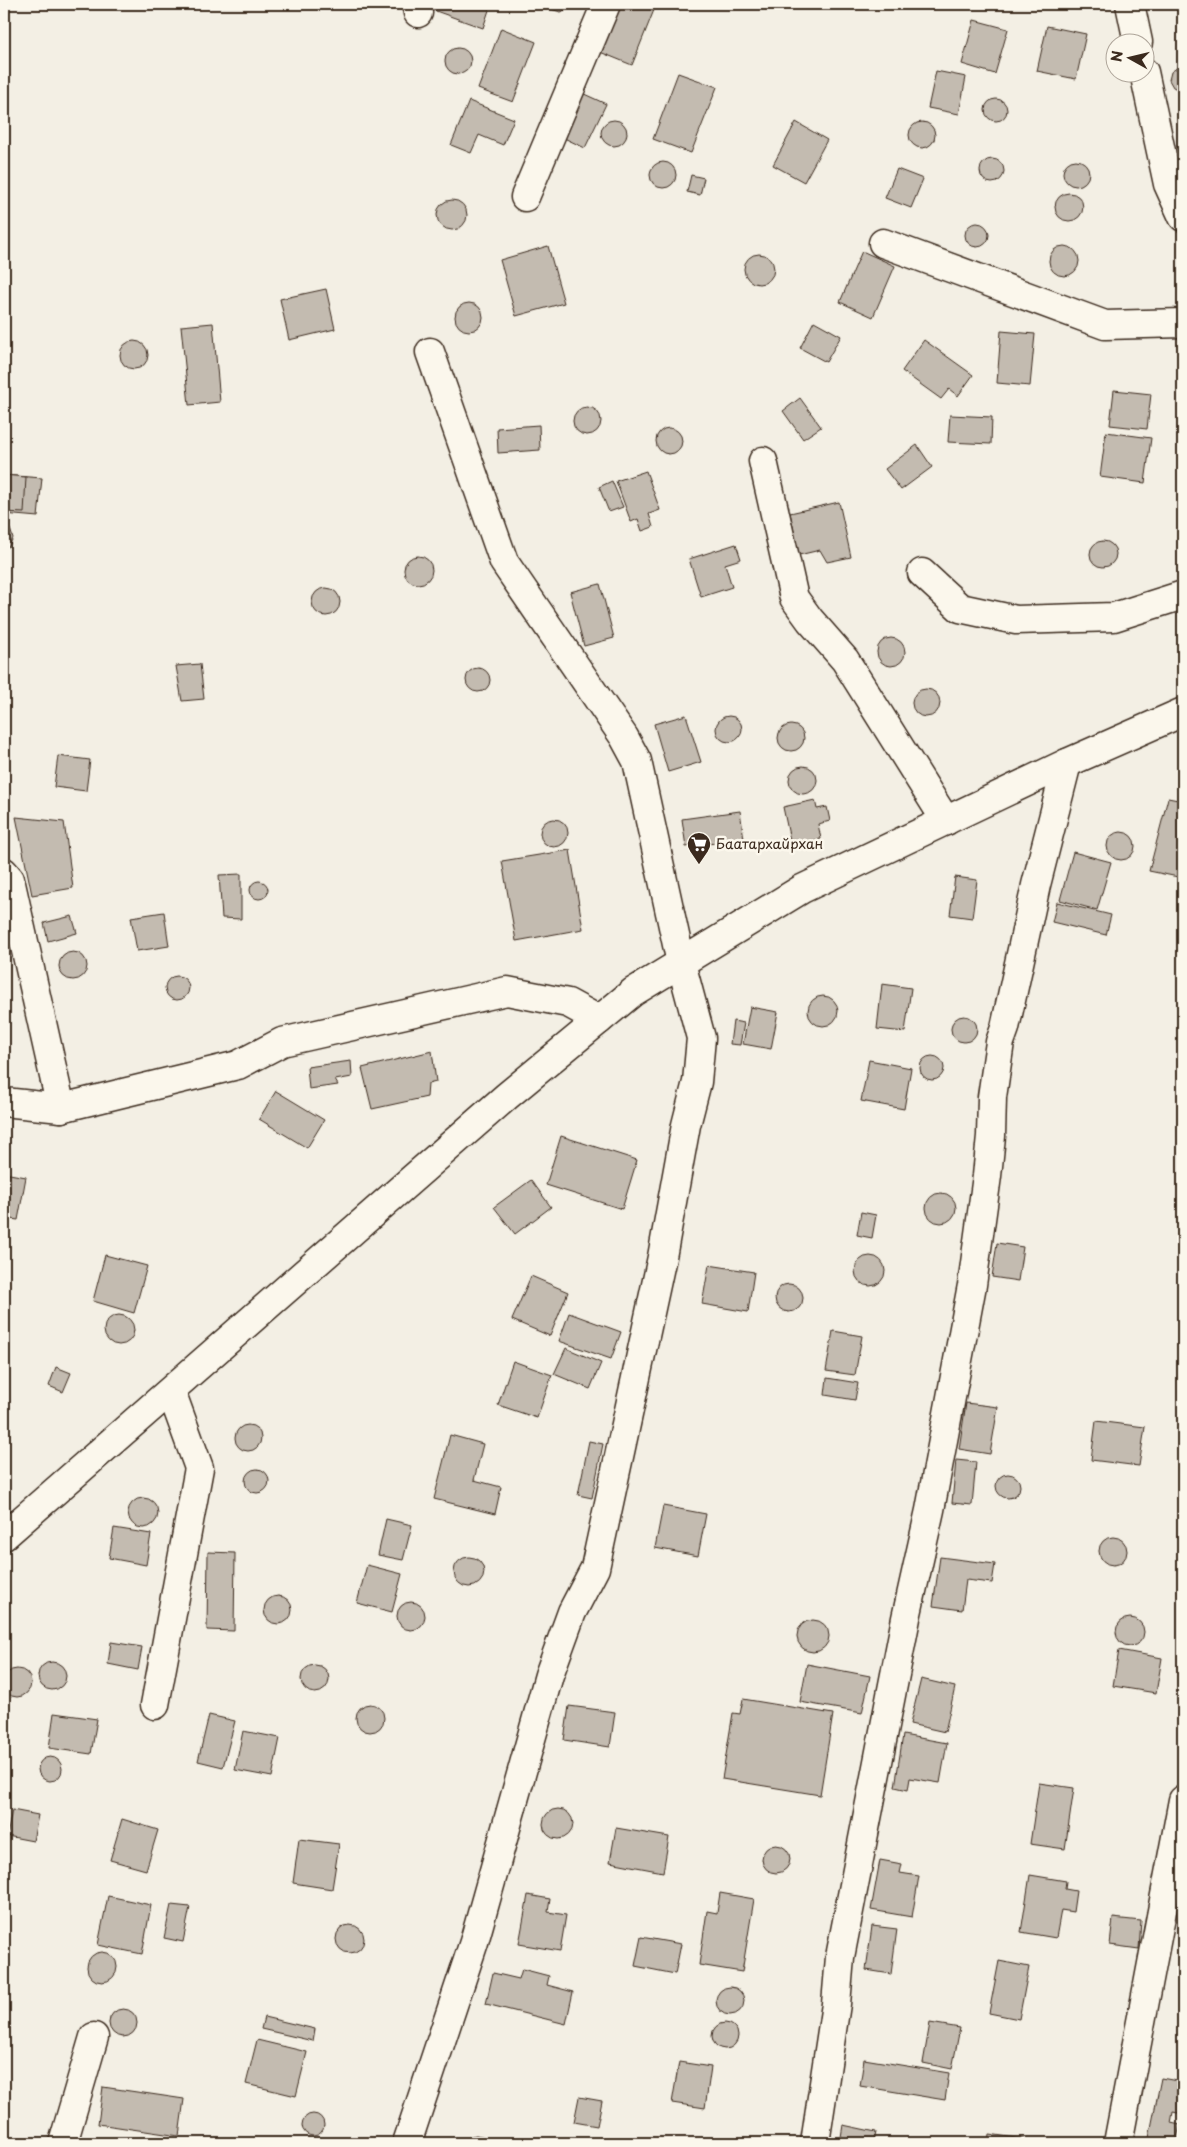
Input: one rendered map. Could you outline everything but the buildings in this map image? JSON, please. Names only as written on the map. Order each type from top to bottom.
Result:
[{"type":"street","points":[[525,198],[606,4]]},
{"type":"street","points":[[1130,4],[1136,32]]},
{"type":"street","points":[[1146,82],[1168,184],[1183,217]]},
{"type":"street","points":[[883,242],[1105,325],[1183,323]]},
{"type":"street","points":[[407,2143],[474,1942],[549,1676],[572,1612],[595,1568],[662,1258],[686,1125],[697,1082],[701,1038],[681,963],[637,761],[624,737],[504,562],[430,352]]},
{"type":"street","points":[[763,461],[794,598],[844,660],[946,821]]},
{"type":"street","points":[[922,573],[960,608],[1016,620],[1114,617],[1183,596]]},
{"type":"street","points":[[4,1536],[507,1096],[633,992],[802,889],[1067,763],[1183,712]]},
{"type":"street","points":[[815,2143],[836,2004],[840,1957],[906,1618],[930,1510],[972,1285],[988,1176],[992,1097],[1000,1042],[1005,1028],[1036,885],[1067,763]]},
{"type":"street","points":[[4,872],[10,879],[61,1108]]},
{"type":"street","points":[[4,1102],[61,1108],[238,1065],[282,1042],[507,991],[568,1003],[599,1020]]},
{"type":"street","points":[[155,1704],[199,1468],[171,1391]]},
{"type":"street","points":[[1118,2143],[1183,1800]]},
{"type":"street","points":[[63,2143],[94,2037]]},
{"type":"place","name":"Баатархайрхан","points":[[699,865]]}]
